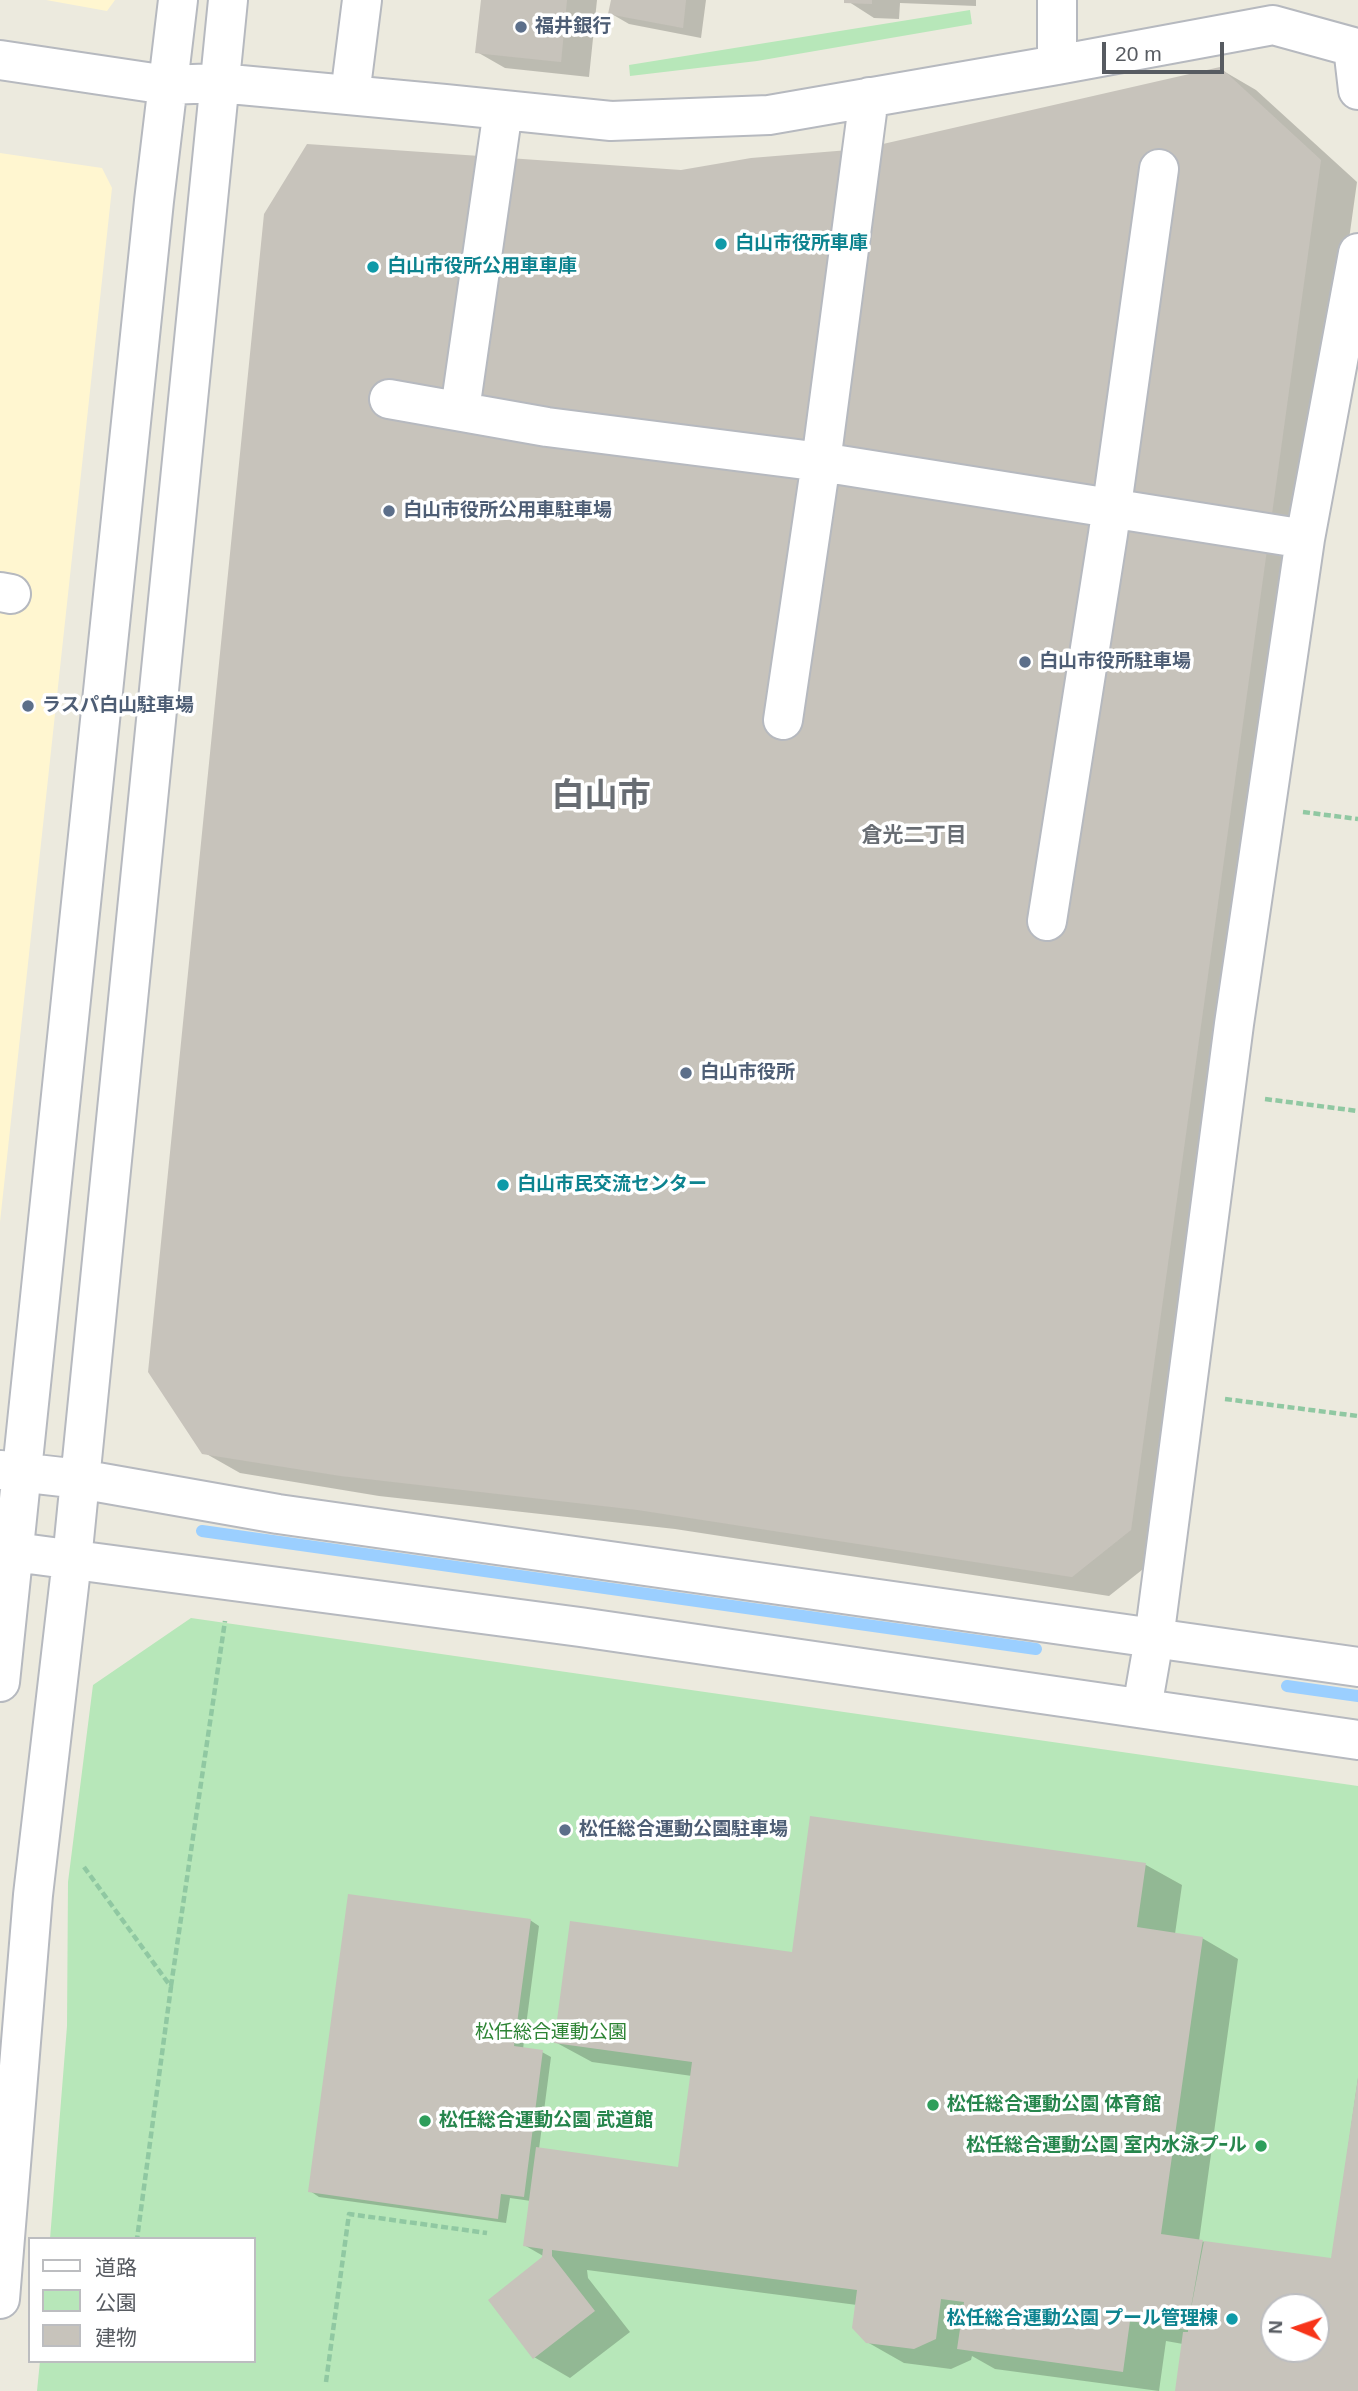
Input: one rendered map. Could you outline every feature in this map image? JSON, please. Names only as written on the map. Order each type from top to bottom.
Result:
[{"type":"street","points":[[0,1682],[10,1471],[178,0]]},
{"type":"street","points":[[0,2298],[33,1895],[72,1560],[228,0]]},
{"type":"street","points":[[349,95],[362,0]]},
{"type":"street","points":[[1056,0],[1057,65]]},
{"type":"street","points":[[0,60],[167,85],[219,83],[611,121],[769,115],[1273,25],[1353,47],[1358,90]]},
{"type":"street","points":[[783,720],[821,462],[869,97]]},
{"type":"street","points":[[460,410],[503,110]]},
{"type":"street","points":[[1047,921],[1112,509],[1159,169]]},
{"type":"street","points":[[1142,1708],[1154,1639],[1266,807],[1305,539],[1358,253]]},
{"type":"street","points":[[390,399],[547,427],[821,462],[1305,539]]},
{"type":"street","points":[[10,1471],[80,1479],[278,1514],[1358,1667]]},
{"type":"street","points":[[6,1550],[290,1587],[1358,1740]]},
{"type":"path","points":[[1266,807],[1358,819]]},
{"type":"path","points":[[1227,1093],[1358,1111]]},
{"type":"path","points":[[1186,1394],[1358,1416]]},
{"type":"path","points":[[137,2237],[225,1616]]},
{"type":"path","points":[[84,1867],[171,1987]]},
{"type":"path","points":[[326,2382],[349,2214],[487,2233]]},
{"type":"shaded area","points":[[46,0],[115,0],[107,11]]},
{"type":"shaded area","name":"ラスパ白山駐車場","points":[[0,153],[102,168],[112,188],[0,1222]]},
{"type":"green space","points":[[970,10],[972,24],[757,61],[630,76],[629,65]]},
{"type":"green space","name":"松任総合運動公園","points":[[191,1618],[1358,1786],[1358,2391],[37,2391],[40,2363],[256,2363],[256,2237],[50,2237],[67,2026],[68,1882],[93,1685]]},
{"type":"building","name":"福井銀行","points":[[481,0],[567,0],[561,62],[475,53]]},
{"type":"building","points":[[611,0],[686,0],[683,28],[608,14]]},
{"type":"building","points":[[844,0],[872,0],[872,4],[844,3]]},
{"type":"building","name":"白山市役所","points":[[1220,67],[1321,160],[1131,1530],[1072,1577],[638,1510],[341,1476],[202,1454],[148,1372],[264,214],[307,144],[681,170],[751,158],[861,149]]},
{"type":"building","name":"松任総合運動公園 体育館","points":[[810,1816],[1146,1863],[1137,1927],[1203,1937],[1161,2234],[1203,2240],[1188,2324],[1204,2241],[1331,2258],[1358,2077],[1358,2391],[1175,2391],[1183,2332],[1188,2330],[1130,2321],[1123,2372],[957,2349],[964,2302],[941,2299],[936,2339],[914,2349],[866,2343],[852,2328],[857,2290],[552,2250],[552,2256],[595,2311],[533,2359],[488,2300],[542,2257],[543,2249],[523,2246],[536,2147],[678,2167],[692,2062],[554,2043],[570,1921],[792,1952]]},
{"type":"building","name":"松任総合運動公園 武道館","points":[[348,1894],[531,1919],[514,2046],[543,2050],[524,2197],[501,2194],[498,2219],[308,2192]]},
{"type":"waterway","points":[[202,1531],[1036,1649]]},
{"type":"waterway","points":[[1287,1686],[1358,1696]]},
{"type":"place","name":"福井銀行","points":[[521,27]]},
{"type":"place","name":"白山市役所車庫","points":[[721,244]]},
{"type":"place","name":"白山市役所公用車車庫","points":[[373,267]]},
{"type":"place","name":"白山市役所公用車駐車場","points":[[389,511]]},
{"type":"place","name":"白山市役所駐車場","points":[[1025,662]]},
{"type":"place","name":"ラスパ白山駐車場","points":[[28,706]]},
{"type":"place","name":"白山市役所","points":[[686,1073]]},
{"type":"place","name":"白山市民交流センター","points":[[503,1185]]},
{"type":"place","name":"松任総合運動公園駐車場","points":[[565,1830]]},
{"type":"place","name":"松任総合運動公園 体育館","points":[[933,2105]]},
{"type":"place","name":"松任総合運動公園 武道館","points":[[425,2121]]},
{"type":"place","name":"松任総合運動公園 室内水泳プｰル","points":[[1261,2146]]},
{"type":"place","name":"松任総合運動公園 プール管理棟","points":[[1232,2319]]},
{"type":"district","name":"白山市","points":[[601,797]]},
{"type":"district","name":"倉光二丁目","points":[[914,836]]}]
